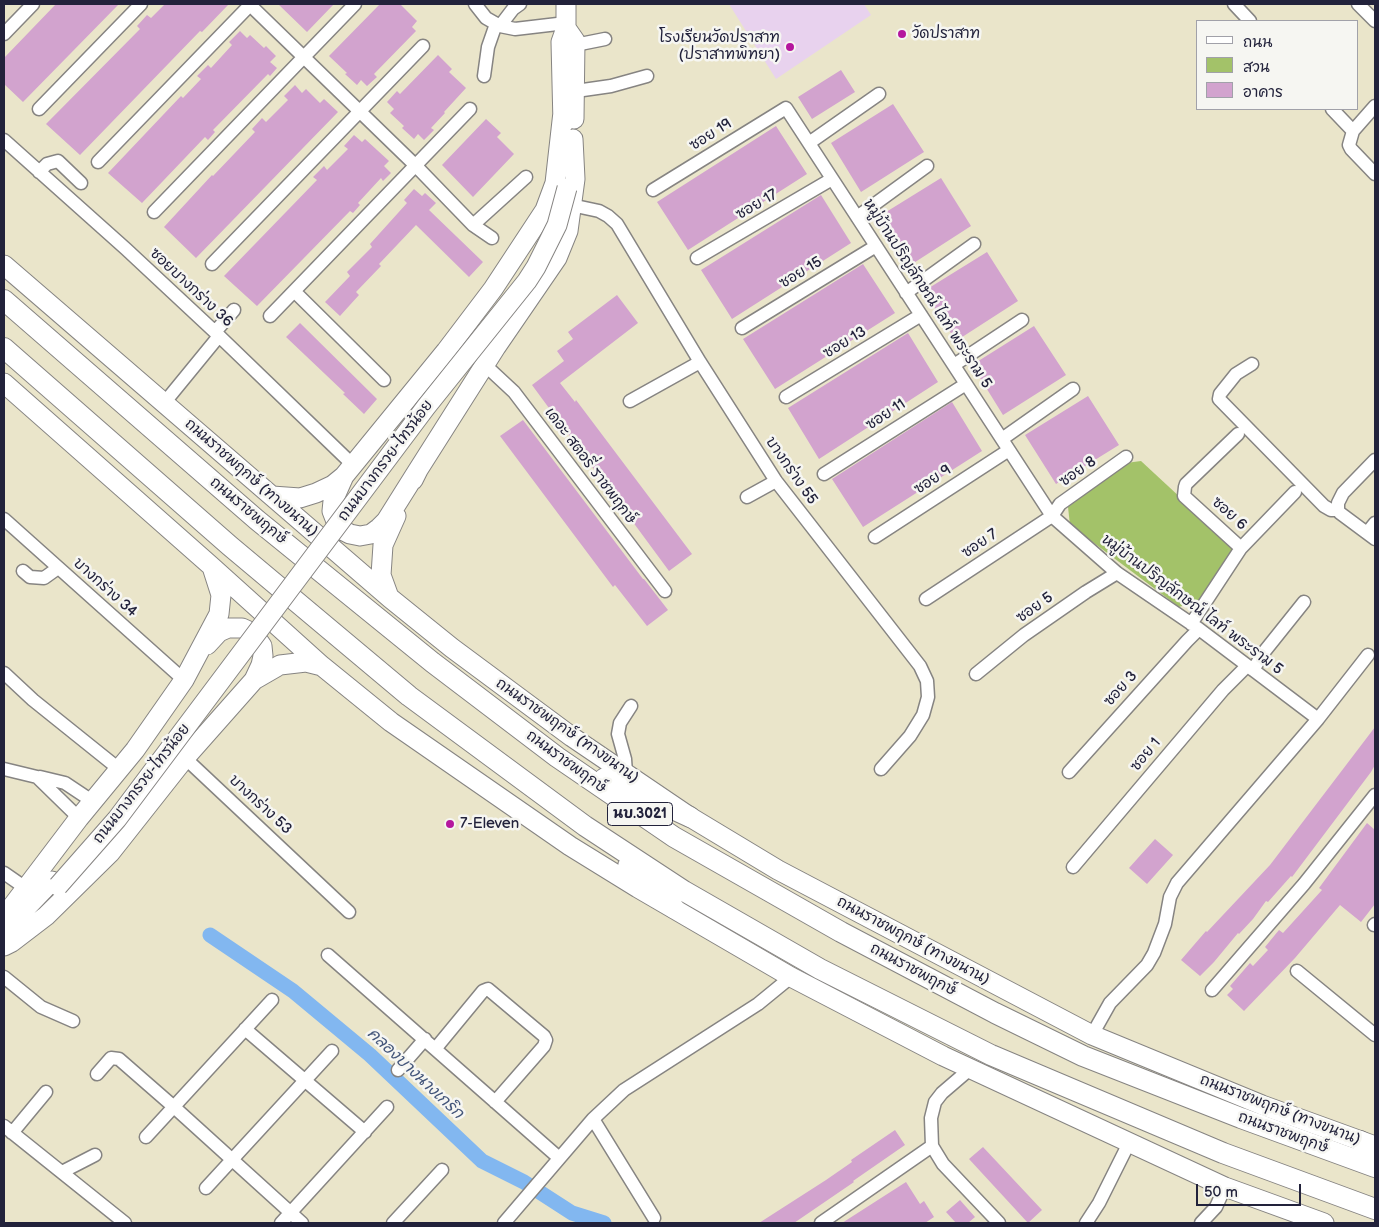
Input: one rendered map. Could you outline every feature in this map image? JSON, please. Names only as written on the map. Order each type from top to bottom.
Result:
[{"type":"main road","name":"ถนนบางกรวย-ไทรน้อย","points":[[4,931],[55,883],[117,819],[426,408],[527,281],[536,267],[557,225],[566,193],[573,139],[576,91],[566,4]]},
{"type":"main road","name":"ถนนบางกรวย-ไทรน้อย","points":[[566,193],[561,42],[569,32]]},
{"type":"main road","points":[[272,496],[300,498],[332,485],[348,470],[446,351],[493,288],[545,210],[556,183],[563,112]]},
{"type":"main road","points":[[348,470],[333,501],[332,511],[337,524],[344,531],[360,536],[371,534],[386,521],[485,365],[557,258],[568,231],[566,193]]},
{"type":"main road","name":"ถนนราชพฤกษ์ (ทางขนาน)","points":[[4,265],[390,598],[467,659],[572,737],[690,817],[778,870],[1092,1035],[1262,1105],[1370,1145]]},
{"type":"main road","name":"ถนนราชพฤกษ์","points":[[4,300],[257,520],[432,662],[557,757],[674,837],[841,932],[1083,1056],[1241,1118],[1375,1167]]},
{"type":"main road","name":"นบ.3021","points":[[4,348],[230,546],[409,696],[585,826],[684,891],[820,969],[991,1054],[1223,1153],[1375,1209]]},
{"type":"main road","points":[[4,383],[322,666],[391,722],[570,846],[792,977],[970,1069],[1225,1187],[1324,1223]]},
{"type":"main road","points":[[390,598],[381,575],[383,545],[418,470]]},
{"type":"main road","points":[[4,917],[92,801],[135,750],[184,680],[200,653],[219,614],[221,594],[210,565]]},
{"type":"main road","points":[[4,946],[46,916],[110,853],[185,758],[254,680],[262,665],[262,646],[252,633],[242,628],[228,628],[214,637],[200,653]]},
{"type":"main road","points":[[254,680],[280,665],[306,662],[322,666]]},
{"type":"main road","points":[[557,757],[690,817]]},
{"type":"main road","points":[[585,826],[674,908]]},
{"type":"main road","name":"ถนนบางกรวย-ไทรน้อย","points":[[4,941],[55,883]]},
{"type":"street","points":[[4,34],[33,4]]},
{"type":"street","points":[[39,109],[141,4]]},
{"type":"street","points":[[98,162],[250,4],[474,225],[492,238]]},
{"type":"street","points":[[154,212],[355,4]]},
{"type":"street","points":[[475,4],[486,18],[498,25],[516,29],[569,32],[605,39]]},
{"type":"street","points":[[484,76],[490,40],[498,25],[520,4]]},
{"type":"street","points":[[1234,4],[1249,20]]},
{"type":"street","points":[[1358,4],[1375,21]]},
{"type":"street","points":[[212,264],[423,46]]},
{"type":"street","points":[[576,91],[612,86],[647,76]]},
{"type":"street","points":[[809,143],[879,94]]},
{"type":"street","points":[[1375,106],[1353,131],[1349,145],[1375,174]]},
{"type":"street","name":"หมู่บ้านปริญลักษณ์ ไลท์ พระราม 5","points":[[786,108],[1052,516],[1117,573],[1195,626],[1318,719]]},
{"type":"street","name":"ซอย 19","points":[[653,190],[786,108]]},
{"type":"street","points":[[270,316],[470,109]]},
{"type":"street","points":[[1333,110],[1353,131]]},
{"type":"street","name":"ซอยบางกร่าง 36","points":[[4,140],[217,334],[348,470]]},
{"type":"street","points":[[39,172],[47,164],[58,161],[81,183]]},
{"type":"street","points":[[857,217],[927,166]]},
{"type":"street","points":[[474,225],[526,176]]},
{"type":"street","name":"ซอย 17","points":[[697,258],[832,179]]},
{"type":"street","name":"บางกร่าง 55","points":[[566,193],[608,216],[617,224],[700,362],[776,482],[920,666],[927,681],[928,697],[922,715],[910,736],[881,769]]},
{"type":"street","points":[[906,292],[974,244]]},
{"type":"street","name":"ซอย 15","points":[[742,328],[876,246]]},
{"type":"street","points":[[294,291],[384,380]]},
{"type":"street","points":[[165,402],[234,310]]},
{"type":"street","name":"ซอย 13","points":[[786,397],[921,316]]},
{"type":"street","points":[[954,365],[1022,320]]},
{"type":"street","points":[[630,401],[700,362]]},
{"type":"street","points":[[1252,364],[1236,374],[1220,394],[1219,399],[1324,506],[1331,510],[1338,510],[1372,531]]},
{"type":"street","name":"เดอะ สตอรี่ ราชพฤกษ์","points":[[485,365],[514,392],[665,591]]},
{"type":"street","name":"ซอย 11","points":[[824,474],[966,384]]},
{"type":"street","points":[[1002,438],[1073,389]]},
{"type":"street","name":"ซอย 6","points":[[1195,626],[1242,548],[1184,496],[1185,487],[1189,480],[1238,434]]},
{"type":"street","name":"ซอย 9","points":[[874,537],[1009,450]]},
{"type":"street","name":"ซอย 8","points":[[1052,516],[1060,504],[1126,457]]},
{"type":"street","points":[[1338,510],[1338,503],[1343,493],[1375,460]]},
{"type":"street","points":[[747,497],[776,482]]},
{"type":"street","points":[[1242,548],[1295,492]]},
{"type":"street","name":"ซอย 7","points":[[926,599],[1052,516]]},
{"type":"street","name":"บางกร่าง 34","points":[[4,519],[184,680]]},
{"type":"street","points":[[23,571],[30,577],[44,578],[58,568]]},
{"type":"street","name":"ซอย 5","points":[[976,674],[1024,636],[1086,592],[1117,573]]},
{"type":"street","name":"ซอย 1","points":[[1073,867],[1210,704],[1250,668],[1304,602]]},
{"type":"street","name":"ซอย 3","points":[[1069,772],[1187,641],[1195,626]]},
{"type":"street","points":[[1092,1035],[1110,1003],[1147,965],[1154,953],[1165,924],[1170,897],[1177,883],[1318,719],[1368,655]]},
{"type":"street","points":[[4,673],[33,700],[119,769]]},
{"type":"street","points":[[626,773],[625,758],[618,734],[620,723],[631,706]]},
{"type":"street","name":"บางกร่าง 53","points":[[185,758],[349,912]]},
{"type":"street","points":[[4,769],[65,784],[92,801]]},
{"type":"street","points":[[37,777],[79,818]]},
{"type":"street","points":[[1212,990],[1371,810],[1375,795]]},
{"type":"street","points":[[4,873],[26,889]]},
{"type":"street","points":[[328,955],[558,1157]]},
{"type":"street","points":[[1297,971],[1375,1035]]},
{"type":"street","points":[[504,1223],[592,1119],[624,1090],[758,1004],[792,977]]},
{"type":"street","points":[[4,978],[41,1007],[73,1021]]},
{"type":"street","points":[[436,1048],[483,991],[488,989],[544,1036],[546,1040],[544,1046],[495,1102]]},
{"type":"street","points":[[146,1137],[272,1000]]},
{"type":"street","points":[[245,1029],[365,1132]]},
{"type":"street","points":[[398,1070],[425,1039]]},
{"type":"street","points":[[206,1188],[332,1051]]},
{"type":"street","points":[[97,1074],[111,1058],[115,1057],[174,1107],[302,1223]]},
{"type":"street","points":[[970,1069],[942,1093],[935,1102],[931,1111],[932,1146],[943,1164],[999,1223]]},
{"type":"street","points":[[46,1092],[8,1129],[125,1223]]},
{"type":"street","points":[[281,1223],[387,1107]]},
{"type":"street","points":[[592,1119],[654,1218]]},
{"type":"street","points":[[1086,1223],[1099,1203],[1129,1143]]},
{"type":"street","points":[[821,1223],[932,1146]]},
{"type":"street","points":[[62,1172],[95,1155]]},
{"type":"street","points":[[393,1223],[442,1170]]},
{"type":"street","points":[[1201,1223],[1216,1207],[1225,1187]]},
{"type":"shaded area","name":"โรงเรียนวัดปราสาท (ปราสาทพิทยา)","points":[[729,4],[864,4],[871,15],[776,79]]},
{"type":"green space","points":[[1141,461],[1236,549],[1198,601],[1179,607],[1070,525],[1068,507],[1126,463]]},
{"type":"building","points":[[56,4],[119,4],[23,102],[4,84],[4,58]]},
{"type":"building","points":[[165,4],[229,4],[202,32],[200,31],[80,155],[46,124],[140,29],[137,26],[147,15],[151,18]]},
{"type":"building","points":[[278,4],[334,4],[307,32]]},
{"type":"building","points":[[380,4],[400,4],[417,21],[412,27],[416,31],[374,74],[377,77],[367,86],[361,80],[357,85],[329,56]]},
{"type":"building","points":[[240,31],[247,38],[250,35],[264,48],[266,46],[276,56],[270,62],[277,68],[270,76],[268,74],[213,130],[215,132],[208,140],[205,137],[142,203],[108,173],[181,96],[183,98],[201,79],[197,76],[208,65],[211,68],[232,45],[229,42]]},
{"type":"building","points":[[438,55],[452,69],[449,72],[466,88],[431,128],[434,130],[424,140],[418,134],[414,139],[390,113],[394,109],[387,102],[397,91],[400,94]]},
{"type":"building","points":[[841,70],[855,92],[812,119],[798,97]]},
{"type":"building","points":[[295,85],[302,93],[306,89],[320,103],[324,99],[338,112],[196,258],[164,227],[255,132],[252,129],[262,118],[266,122],[288,100],[284,96]]},
{"type":"building","points":[[893,104],[924,152],[861,192],[831,143]]},
{"type":"building","points":[[486,119],[501,133],[497,137],[514,154],[473,197],[442,165]]},
{"type":"building","points":[[776,126],[807,174],[688,250],[657,202]]},
{"type":"building","points":[[354,135],[362,142],[365,139],[389,161],[384,166],[391,173],[383,181],[381,178],[358,203],[360,205],[353,213],[350,211],[257,306],[224,276],[317,180],[313,177],[324,166],[327,170],[348,149],[344,146]]},
{"type":"building","points":[[941,178],[971,226],[909,266],[878,217]]},
{"type":"building","points":[[414,189],[422,196],[425,193],[436,203],[429,210],[483,262],[469,277],[416,225],[379,264],[381,266],[356,292],[359,295],[340,316],[325,302],[350,276],[347,272],[372,247],[370,244],[407,203],[404,200]]},
{"type":"building","points":[[821,195],[851,243],[732,319],[701,270]]},
{"type":"building","points":[[987,252],[1018,301],[956,341],[924,291]]},
{"type":"building","points":[[863,264],[895,313],[775,389],[743,339]]},
{"type":"building","points":[[617,295],[638,323],[560,383],[575,402],[576,400],[692,554],[669,571],[532,385],[564,361],[557,351],[573,339],[568,332]]},
{"type":"building","points":[[300,323],[377,399],[364,414],[343,394],[345,393],[286,337]]},
{"type":"building","points":[[1034,326],[1066,375],[1003,415],[972,365]]},
{"type":"building","points":[[908,333],[938,382],[819,459],[788,408]]},
{"type":"building","points":[[1088,396],[1119,445],[1056,484],[1025,435]]},
{"type":"building","points":[[952,402],[982,451],[863,527],[832,479]]},
{"type":"building","points":[[523,420],[668,610],[647,626],[615,585],[613,587],[500,436]]},
{"type":"building","points":[[1375,727],[1375,765],[1371,772],[1292,877],[1268,902],[1266,901],[1253,919],[1200,976],[1181,960],[1206,931],[1270,865]]},
{"type":"building","points":[[1367,823],[1375,830],[1375,904],[1361,922],[1340,905],[1295,958],[1244,1011],[1227,995],[1233,989],[1230,986],[1250,963],[1253,966],[1268,950],[1265,947],[1279,930],[1283,933],[1322,890],[1319,888]]},
{"type":"building","points":[[1155,839],[1173,855],[1147,884],[1129,868]]},
{"type":"building","points":[[895,1130],[905,1145],[854,1182],[794,1223],[759,1223],[826,1180],[852,1162],[851,1160]]},
{"type":"building","points":[[983,1147],[1042,1210],[1028,1223],[969,1159]]},
{"type":"building","points":[[906,1182],[920,1204],[924,1201],[934,1217],[925,1223],[842,1223]]},
{"type":"building","points":[[960,1200],[975,1217],[968,1223],[956,1223],[946,1212]]},
{"type":"waterway","name":"คลองบางนางเกริก","points":[[210,935],[293,991],[370,1055],[482,1161],[524,1182],[572,1213],[604,1223]]},
{"type":"place","name":"วัดปราสาท","points":[[902,34]]},
{"type":"place","name":"โรงเรียนวัดปราสาท (ปราสาทพิทยา)","points":[[790,47]]},
{"type":"place","name":"7-Eleven","points":[[450,824]]}]
